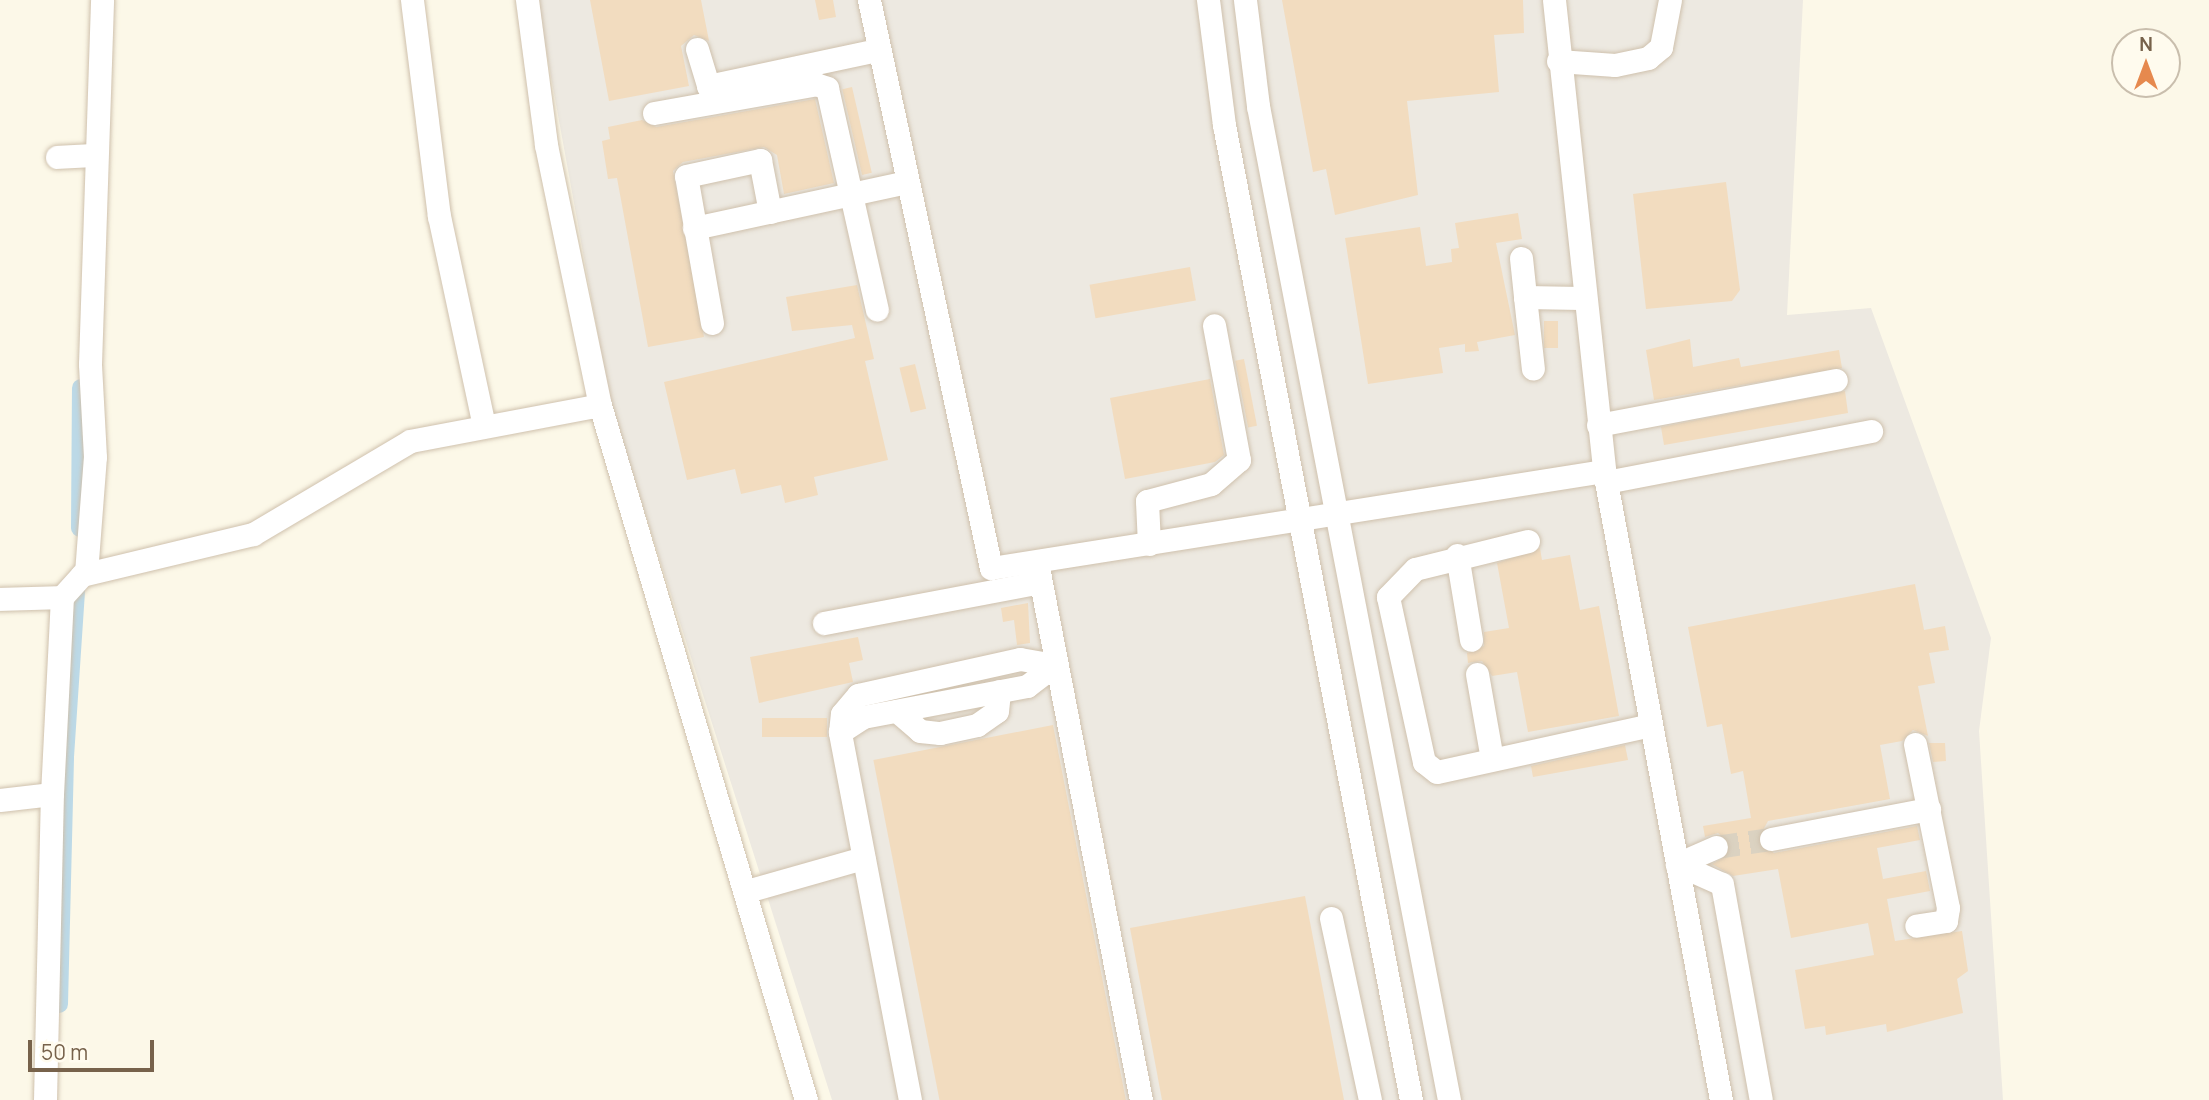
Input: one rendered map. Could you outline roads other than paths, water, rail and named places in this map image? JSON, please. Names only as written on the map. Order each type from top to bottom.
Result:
[{"type":"street","points":[[45,1100],[52,794],[75,583],[95,457],[79,156],[102,0]]},
{"type":"street","points":[[412,0],[439,216],[484,426]]},
{"type":"street","points":[[527,0],[546,145],[600,405],[752,889],[806,1100]]},
{"type":"street","points":[[869,0],[987,562],[996,570],[1039,572]]},
{"type":"street","points":[[1208,0],[1224,125],[1411,1100]]},
{"type":"street","points":[[1245,0],[1258,106],[1449,1100]]},
{"type":"street","points":[[1554,0],[1581,298],[1605,477],[1721,1100]]},
{"type":"street","points":[[1559,61],[1615,65],[1647,58],[1661,47],[1670,0]]},
{"type":"street","points":[[697,49],[708,86],[878,50]]},
{"type":"street","points":[[654,113],[822,85],[830,91],[849,195],[877,309]]},
{"type":"street","points":[[712,323],[686,181],[691,173],[760,160],[770,212]]},
{"type":"street","points":[[694,228],[906,183]]},
{"type":"street","points":[[1521,258],[1534,369]]},
{"type":"street","points":[[1525,298],[1581,298]]},
{"type":"street","points":[[1149,544],[1147,501],[1211,484],[1239,460],[1214,324]]},
{"type":"street","points":[[1598,425],[1836,380]]},
{"type":"street","points":[[0,599],[75,583],[253,534],[410,441],[600,405]]},
{"type":"street","points":[[824,623],[1149,544],[1302,521],[1336,513],[1605,477],[1871,432]]},
{"type":"street","points":[[1528,541],[1457,555],[1415,569],[1388,597],[1424,762],[1437,772],[1651,725]]},
{"type":"street","points":[[1457,555],[1471,640]]},
{"type":"street","points":[[1039,572],[1141,1100]]},
{"type":"street","points":[[910,1100],[839,732],[849,701],[901,685],[1020,659],[1055,665]]},
{"type":"street","points":[[997,691],[1027,685],[1055,665]]},
{"type":"street","points":[[901,685],[902,710],[920,731],[940,733],[977,725],[998,711],[997,691],[987,667]]},
{"type":"street","points":[[1478,674],[1492,759]]},
{"type":"street","points":[[839,732],[863,717],[902,710]]},
{"type":"street","points":[[1915,744],[1948,914],[1946,921],[1916,926]]},
{"type":"street","points":[[0,800],[52,794]]},
{"type":"street","points":[[1771,839],[1929,809]]},
{"type":"street","points":[[1677,864],[1716,847]]},
{"type":"street","points":[[752,889],[807,870],[863,858]]},
{"type":"street","points":[[1677,864],[1722,884],[1761,1100]]},
{"type":"street","points":[[1331,918],[1370,1100]]},
{"type":"waterway","points":[[80,528],[81,388]]},
{"type":"waterway","points":[[59,1004],[65,757],[77,577]]},
{"type":"tunnel","points":[[1716,847],[1771,839]]}]
